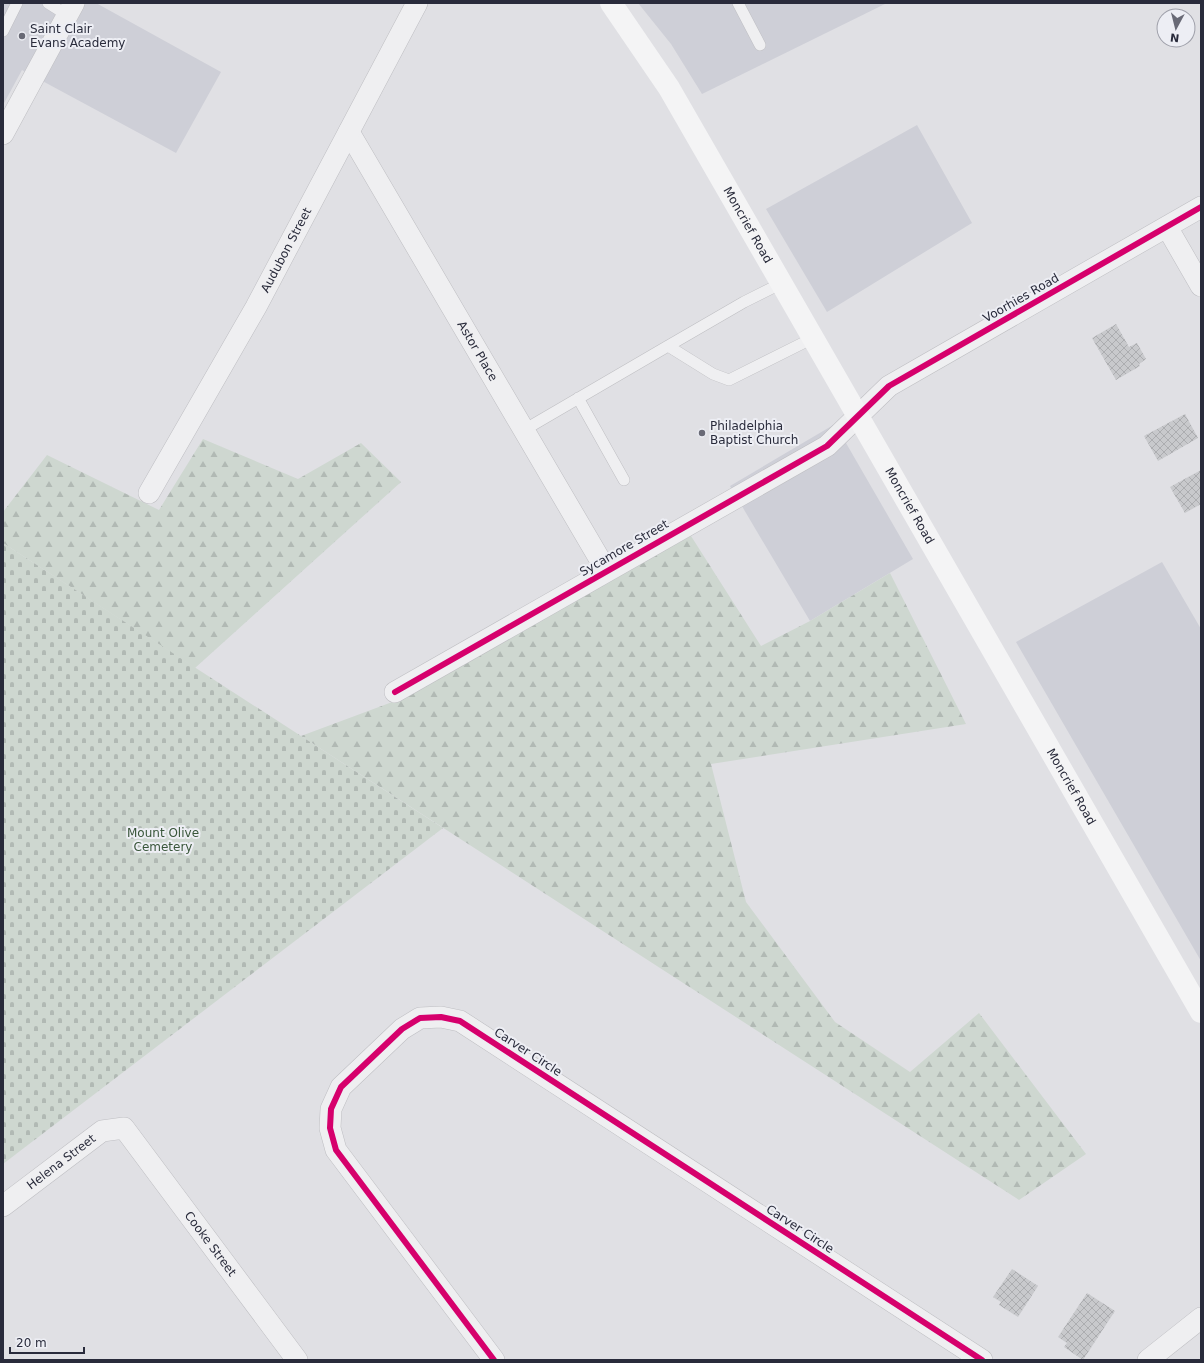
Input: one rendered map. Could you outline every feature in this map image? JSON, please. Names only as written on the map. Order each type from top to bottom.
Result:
[{"type":"main road","name":"Moncrief Road","points":[[611,3],[670,88],[1201,1012]]},
{"type":"street","name":"Audubon Street","points":[[149,493],[256,307],[417,3]]},
{"type":"street","points":[[6,123],[71,9]]},
{"type":"street","name":"Astor Place","points":[[349,132],[606,570]]},
{"type":"street","name":"Voorhies Road","points":[[859,416],[889,386],[1201,207]]},
{"type":"street","points":[[1167,227],[1201,286]]},
{"type":"street","name":"Sycamore Street","points":[[395,692],[606,570],[826,446],[859,416]]},
{"type":"street","name":"Carver Circle","points":[[494,1360],[336,1150],[330,1128],[331,1109],[341,1087],[402,1029],[420,1018],[440,1017],[460,1021],[982,1360]]},
{"type":"street","name":"Helena Street","points":[[3,1206],[102,1131],[124,1128]]},
{"type":"street","name":"Cooke Street","points":[[124,1128],[297,1360]]},
{"type":"street","points":[[1148,1360],[1201,1318]]},
{"type":"lane","points":[[3,31],[18,3]]},
{"type":"lane","points":[[48,3],[71,9]]},
{"type":"lane","points":[[738,3],[760,45]]},
{"type":"lane","points":[[524,430],[744,302],[782,282]]},
{"type":"lane","points":[[668,346],[714,374],[729,380],[813,338]]},
{"type":"lane","points":[[578,398],[624,480]]},
{"type":"shaded area","points":[[3,3],[96,3],[221,72],[176,153],[22,70],[3,105]]},
{"type":"shaded area","points":[[638,3],[887,3],[702,94],[671,44]]},
{"type":"shaded area","points":[[917,125],[972,223],[827,312],[766,209]]},
{"type":"shaded area","points":[[835,424],[913,559],[810,621],[730,486]]},
{"type":"shaded area","points":[[1162,562],[1201,629],[1201,961],[1016,642]]},
{"type":"green space","points":[[203,439],[298,479],[361,443],[401,482],[195,668],[3,543],[3,512],[47,455],[159,510]]},
{"type":"green space","points":[[691,536],[761,646],[810,621],[890,573],[966,724],[711,764],[746,902],[835,1022],[910,1072],[979,1013],[1086,1154],[1019,1200],[301,736],[403,698],[629,569]]},
{"type":"green space","name":"Mount Olive Cemetery","points":[[3,543],[443,828],[3,1164]]},
{"type":"building","points":[[1116,324],[1129,347],[1137,343],[1146,359],[1139,364],[1140,366],[1116,380],[1092,338]]},
{"type":"building","points":[[1185,414],[1198,438],[1158,461],[1144,436]]},
{"type":"building","points":[[1201,470],[1201,504],[1185,513],[1170,487]]},
{"type":"building","points":[[1012,1269],[1038,1286],[1018,1317],[999,1305],[1001,1302],[993,1297]]},
{"type":"building","points":[[1087,1293],[1115,1311],[1083,1360],[1064,1347],[1067,1343],[1058,1337]]},
{"type":"cycle path","points":[[395,692],[827,446],[889,386],[1201,207]]},
{"type":"cycle path","points":[[494,1360],[336,1150],[330,1128],[331,1109],[341,1087],[402,1029],[420,1018],[441,1017],[460,1021],[982,1360]]},
{"type":"place","name":"Saint Clair Evans Academy","points":[[22,36]]},
{"type":"place","name":"Philadelphia Baptist Church","points":[[702,433]]}]
